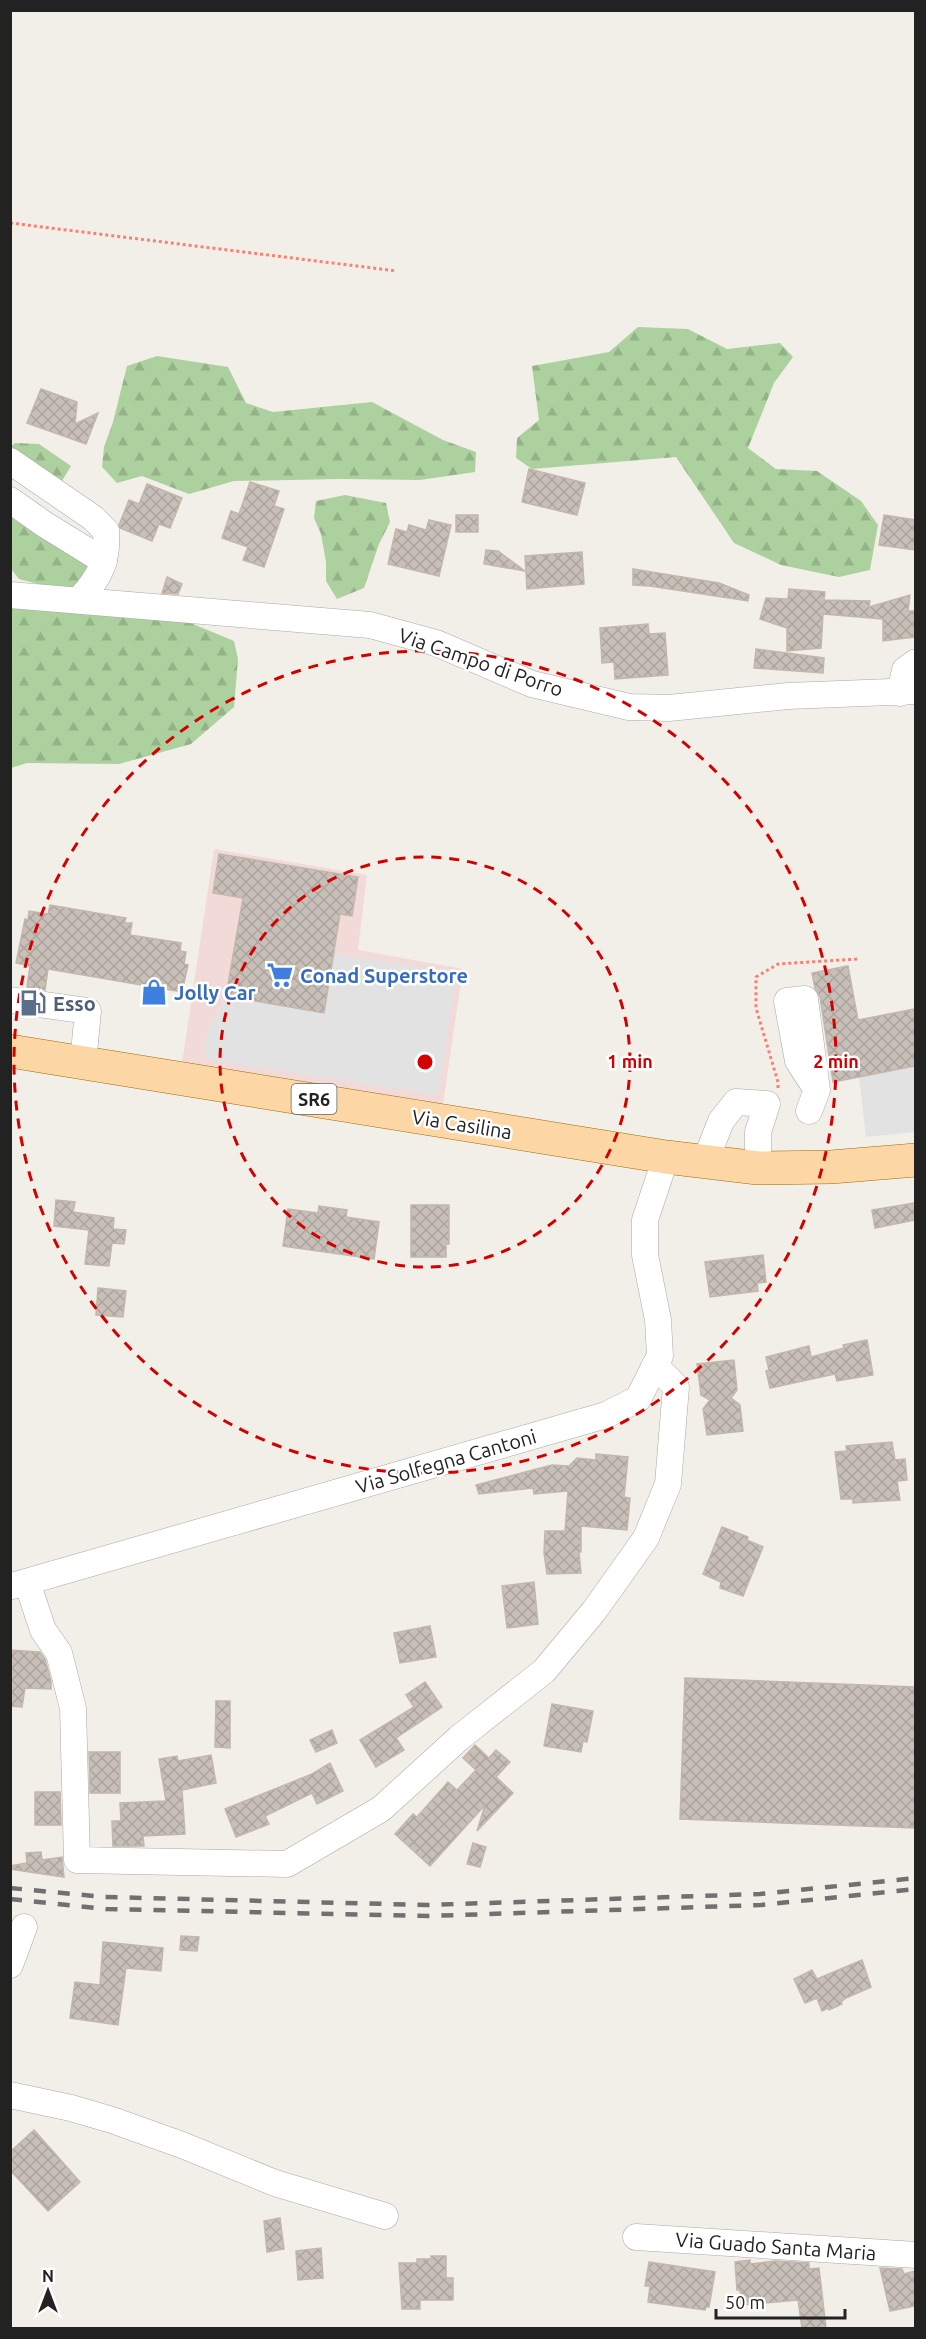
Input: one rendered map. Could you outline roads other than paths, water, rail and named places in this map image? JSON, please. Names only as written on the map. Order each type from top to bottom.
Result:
[{"type":"main road","name":"Via Casilina","points":[[10,1051],[705,1162],[758,1168],[831,1167],[915,1160]]},
{"type":"street","points":[[10,461],[93,518],[106,531],[107,550],[100,574],[80,600]]},
{"type":"street","points":[[10,500],[104,561]]},
{"type":"street","name":"Via Campo di Porro","points":[[10,595],[370,625],[436,643],[532,684],[629,707],[669,708],[788,696],[908,692]]},
{"type":"street","points":[[908,692],[905,670],[915,662]]},
{"type":"street","points":[[10,1000],[88,1011],[83,1063]]},
{"type":"street","points":[[705,1162],[720,1121],[736,1101],[767,1104],[758,1132],[758,1168]]},
{"type":"street","name":"Via Solfegna Cantoni","points":[[19,1584],[606,1414],[638,1399],[660,1356],[658,1320],[645,1255],[645,1220],[666,1157]]},
{"type":"street","points":[[19,1584],[43,1629],[59,1653],[73,1708],[77,1860],[287,1864],[381,1809],[459,1738],[544,1671],[594,1611],[646,1538],[668,1484],[676,1387],[655,1365]]},
{"type":"street","points":[[10,1965],[24,1928]]},
{"type":"street","points":[[10,2095],[71,2108],[112,2120],[182,2145],[274,2183],[385,2216]]},
{"type":"street","name":"Via Guado Santa Maria","points":[[636,2237],[915,2255]]},
{"type":"railway","points":[[10,1888],[105,1897],[427,1905],[760,1894],[916,1878]]},
{"type":"railway","points":[[10,1899],[106,1909],[429,1916],[761,1905],[916,1889]]},
{"type":"place","name":"Conad Superstore","points":[[280,975]]},
{"type":"place","name":"Jolly Car","points":[[154,992]]},
{"type":"place","name":"Esso","points":[[33,1003]]}]
